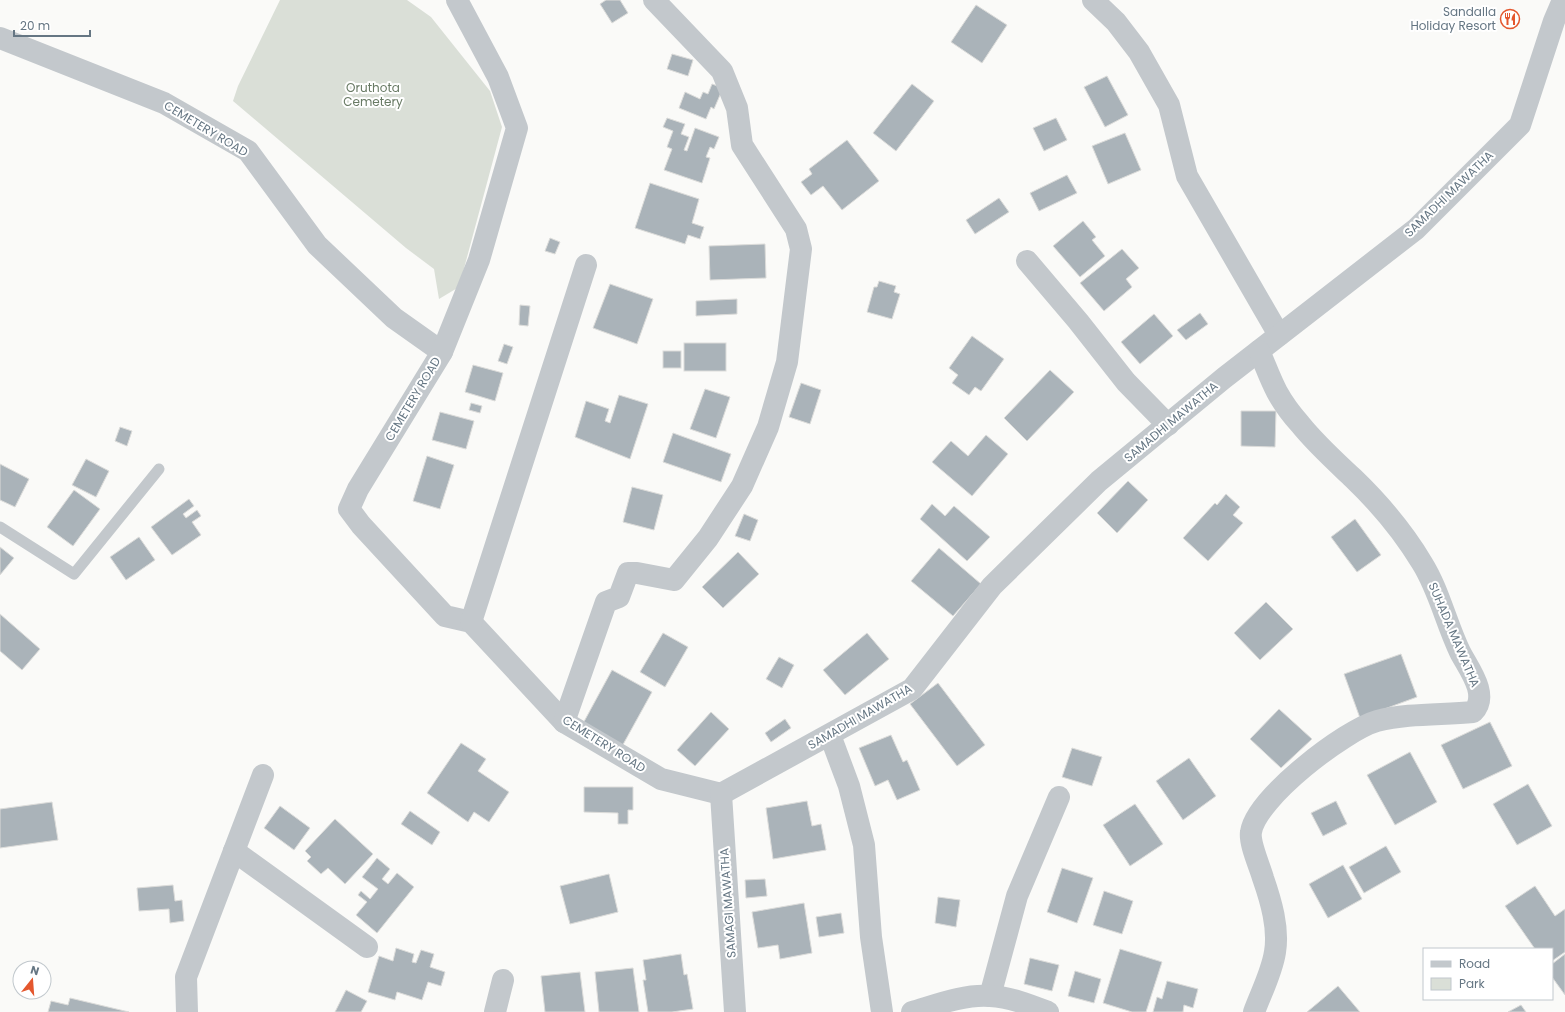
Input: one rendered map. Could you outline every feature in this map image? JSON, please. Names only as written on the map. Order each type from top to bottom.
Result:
[{"type":"street","points":[[442,352],[478,260],[517,128],[498,77],[457,0]]},
{"type":"street","points":[[564,722],[606,602],[619,597],[628,573],[637,573],[674,580],[708,538],[742,486],[768,427],[787,362],[798,281],[801,249],[796,229],[742,145],[737,108],[722,71],[654,0]]},
{"type":"street","points":[[1093,0],[1116,22],[1139,52],[1169,104],[1187,176],[1279,335]]},
{"type":"street","name":"SAMADHI MAWATHA","points":[[721,794],[912,689],[992,586],[1100,481],[1279,335],[1416,229],[1520,125],[1554,21],[1563,0]]},
{"type":"street","name":"CEMETERY ROAD","points":[[0,38],[164,103],[248,151],[317,245],[394,318],[442,352],[358,489],[349,509],[361,525],[445,616],[471,622],[564,722],[661,779],[721,794]]},
{"type":"street","points":[[1027,261],[1078,321],[1126,382],[1168,425]]},
{"type":"street","points":[[471,622],[586,265]]},
{"type":"street","name":"SUHADA MAWATHA","points":[[1254,1012],[1275,952],[1276,926],[1268,892],[1250,833],[1255,817],[1262,806],[1275,792],[1346,735],[1355,730],[1377,721],[1429,714],[1473,712],[1478,706],[1480,697],[1475,679],[1446,620],[1435,589],[1422,563],[1382,510],[1354,479],[1322,449],[1301,425],[1278,393],[1259,351]]},
{"type":"street","points":[[830,735],[849,786],[864,845],[871,937],[882,1012]]},
{"type":"street","points":[[187,1012],[186,977],[263,775]]},
{"type":"street","name":"SAMAGI MAWATHA","points":[[721,794],[735,1012]]},
{"type":"street","points":[[990,996],[1017,896],[1059,797]]},
{"type":"street","points":[[234,851],[367,947]]},
{"type":"street","points":[[495,1012],[503,980]]},
{"type":"street","points":[[912,1012],[974,996],[990,996],[1019,1002],[1048,1012]]},
{"type":"lane","points":[[0,527],[74,574],[159,469]]},
{"type":"green space","name":"Oruthota Cemetery","points":[[280,0],[407,0],[431,17],[490,91],[502,127],[459,287],[439,299],[434,269],[406,248],[233,101],[238,86]]},
{"type":"building","points":[[606,0],[620,0],[628,13],[612,23],[600,4]]},
{"type":"building","points":[[976,5],[1007,25],[982,63],[951,42]]},
{"type":"building","points":[[672,54],[693,60],[688,76],[667,69]]},
{"type":"building","points":[[1107,76],[1128,115],[1105,127],[1084,87]]},
{"type":"building","points":[[712,84],[723,88],[714,109],[711,107],[706,119],[679,108],[685,92],[700,99],[703,92],[708,94]]},
{"type":"building","points":[[912,84],[934,101],[896,151],[873,133]]},
{"type":"building","points":[[667,118],[685,124],[681,134],[689,137],[684,150],[687,151],[695,128],[719,137],[714,149],[710,147],[706,157],[710,158],[702,183],[664,170],[672,149],[667,147],[673,131],[663,127]]},
{"type":"building","points":[[1056,118],[1067,140],[1044,151],[1033,128]]},
{"type":"building","points":[[1125,133],[1141,170],[1108,184],[1092,146]]},
{"type":"building","points":[[847,140],[879,181],[842,210],[823,186],[811,195],[801,182],[812,174],[809,169]]},
{"type":"building","points":[[1067,175],[1077,193],[1039,211],[1030,193]]},
{"type":"building","points":[[650,183],[699,199],[692,223],[704,227],[700,239],[688,235],[685,244],[635,228]]},
{"type":"building","points":[[999,198],[1009,212],[975,234],[966,220]]},
{"type":"building","points":[[1083,221],[1096,237],[1092,240],[1105,256],[1080,277],[1053,246]]},
{"type":"building","points":[[550,238],[560,242],[555,254],[545,251]]},
{"type":"building","points":[[765,244],[766,278],[710,280],[709,246]]},
{"type":"building","points":[[1122,249],[1139,268],[1126,279],[1132,287],[1104,311],[1080,283]]},
{"type":"building","points":[[879,281],[896,286],[894,292],[900,294],[892,319],[867,312],[874,287],[877,287]]},
{"type":"building","points":[[610,284],[653,299],[637,344],[593,328]]},
{"type":"building","points":[[737,299],[737,314],[696,316],[696,301]]},
{"type":"building","points":[[520,305],[530,306],[528,326],[519,325]]},
{"type":"building","points":[[1200,313],[1208,324],[1186,340],[1177,330]]},
{"type":"building","points":[[1154,314],[1173,336],[1140,364],[1121,342]]},
{"type":"building","points":[[972,336],[1004,359],[981,391],[975,387],[969,395],[952,383],[958,375],[949,368]]},
{"type":"building","points":[[684,343],[726,343],[726,371],[684,371]]},
{"type":"building","points":[[504,344],[513,347],[507,364],[498,361]]},
{"type":"building","points":[[663,351],[681,351],[681,368],[663,368]]},
{"type":"building","points":[[473,365],[503,373],[495,401],[465,392]]},
{"type":"building","points":[[1050,370],[1074,392],[1027,441],[1004,418]]},
{"type":"building","points":[[801,383],[821,390],[810,424],[789,417]]},
{"type":"building","points":[[705,389],[730,397],[716,438],[690,429]]},
{"type":"building","points":[[619,395],[648,404],[630,459],[575,437],[586,401],[609,409],[605,421],[610,423]]},
{"type":"building","points":[[471,403],[482,406],[480,413],[469,410]]},
{"type":"building","points":[[1241,411],[1276,411],[1275,447],[1241,446]]},
{"type":"building","points":[[440,412],[474,421],[466,449],[432,440]]},
{"type":"building","points":[[120,427],[132,431],[127,446],[115,441]]},
{"type":"building","points":[[673,433],[731,454],[721,482],[663,462]]},
{"type":"building","points":[[986,435],[1008,454],[972,496],[932,462],[951,441],[968,456]]},
{"type":"building","points":[[427,456],[454,465],[440,509],[413,501]]},
{"type":"building","points":[[86,459],[109,471],[96,497],[72,485]]},
{"type":"building","points":[[0,464],[29,479],[15,507],[0,500]]},
{"type":"building","points":[[1128,481],[1148,500],[1117,533],[1097,513]]},
{"type":"building","points":[[632,487],[663,495],[654,530],[623,522]]},
{"type":"building","points":[[74,490],[100,509],[73,546],[47,527]]},
{"type":"building","points":[[1226,494],[1240,507],[1233,515],[1243,523],[1208,561],[1183,538],[1215,503],[1217,505]]},
{"type":"building","points":[[189,499],[194,506],[183,514],[186,518],[197,510],[201,516],[192,522],[201,535],[172,555],[151,527]]},
{"type":"building","points":[[932,504],[945,516],[954,506],[990,537],[967,561],[920,519]]},
{"type":"building","points":[[744,514],[758,520],[750,541],[735,536]]},
{"type":"building","points":[[1355,519],[1381,555],[1357,572],[1331,537]]},
{"type":"building","points":[[139,537],[155,560],[126,580],[110,557]]},
{"type":"building","points":[[0,547],[14,558],[0,575]]},
{"type":"building","points":[[939,548],[981,584],[953,616],[911,581]]},
{"type":"building","points":[[738,552],[759,574],[723,608],[702,587]]},
{"type":"building","points":[[1266,602],[1293,629],[1260,660],[1234,633]]},
{"type":"building","points":[[0,614],[40,649],[22,670],[0,651]]},
{"type":"building","points":[[663,633],[688,647],[665,687],[640,672]]},
{"type":"building","points":[[867,633],[889,659],[845,695],[823,670]]},
{"type":"building","points":[[1401,654],[1417,697],[1360,718],[1344,674]]},
{"type":"building","points":[[779,657],[794,665],[782,688],[766,679]]},
{"type":"building","points":[[612,670],[652,692],[620,750],[580,729]]},
{"type":"building","points":[[938,683],[985,745],[957,766],[910,704]]},
{"type":"building","points":[[1279,709],[1312,739],[1281,768],[1250,739]]},
{"type":"building","points":[[711,712],[729,729],[695,766],[677,750]]},
{"type":"building","points":[[785,719],[791,728],[771,742],[765,733]]},
{"type":"building","points":[[1490,722],[1512,766],[1463,789],[1441,745]]},
{"type":"building","points":[[891,735],[903,762],[907,760],[920,790],[897,800],[888,780],[875,786],[859,748]]},
{"type":"building","points":[[461,743],[486,759],[478,771],[509,792],[489,822],[474,812],[468,822],[427,793]]},
{"type":"building","points":[[1072,748],[1102,757],[1092,786],[1062,777]]},
{"type":"building","points":[[1410,752],[1437,802],[1395,825],[1367,775]]},
{"type":"building","points":[[1189,758],[1216,796],[1183,820],[1156,781]]},
{"type":"building","points":[[1528,784],[1552,826],[1517,845],[1493,804]]},
{"type":"building","points":[[584,787],[633,787],[633,810],[628,810],[628,824],[618,824],[618,813],[584,812]]},
{"type":"building","points":[[807,801],[812,826],[821,824],[826,850],[773,859],[766,808]]},
{"type":"building","points":[[1336,801],[1347,824],[1323,836],[1311,813]]},
{"type":"building","points":[[52,802],[58,840],[0,848],[0,809]]},
{"type":"building","points":[[1135,804],[1163,844],[1130,866],[1103,825]]},
{"type":"building","points":[[280,806],[310,828],[294,850],[264,828]]},
{"type":"building","points":[[410,811],[440,832],[432,845],[401,824]]},
{"type":"building","points":[[335,819],[373,854],[345,884],[328,868],[321,874],[307,861],[311,857],[305,851]]},
{"type":"building","points":[[1386,846],[1401,872],[1364,893],[1349,867]]},
{"type":"building","points":[[377,858],[390,869],[382,879],[388,884],[397,873],[414,887],[377,933],[356,915],[367,902],[358,895],[361,891],[370,899],[378,889],[362,877]]},
{"type":"building","points":[[1343,865],[1362,899],[1328,918],[1309,884]]},
{"type":"building","points":[[1062,868],[1093,878],[1077,923],[1047,912]]},
{"type":"building","points":[[609,874],[618,912],[570,924],[560,886]]},
{"type":"building","points":[[765,879],[767,896],[746,898],[745,880]]},
{"type":"building","points":[[173,885],[175,901],[182,900],[184,921],[170,923],[169,909],[139,911],[137,888]]},
{"type":"building","points":[[1535,886],[1555,916],[1565,909],[1565,952],[1553,960],[1553,948],[1534,948],[1505,906]]},
{"type":"building","points":[[1104,891],[1133,901],[1122,934],[1093,925]]},
{"type":"building","points":[[938,897],[960,900],[956,927],[935,923]]},
{"type":"building","points":[[804,903],[812,953],[780,959],[778,945],[758,948],[752,912]]},
{"type":"building","points":[[841,913],[844,933],[819,937],[816,917]]},
{"type":"building","points":[[396,948],[414,954],[412,962],[416,963],[421,950],[434,954],[430,967],[445,972],[441,986],[428,982],[422,1000],[397,992],[395,1000],[368,992],[379,956],[393,961]]},
{"type":"building","points":[[1120,949],[1162,962],[1146,1012],[1132,1012],[1103,1003]]},
{"type":"building","points":[[681,954],[684,975],[687,974],[693,1009],[672,1012],[648,1012],[643,980],[646,980],[643,960]]},
{"type":"building","points":[[1565,954],[1565,995],[1553,978],[1553,963]]},
{"type":"building","points":[[1030,958],[1059,965],[1052,991],[1024,984]]},
{"type":"building","points":[[633,968],[639,1012],[599,1012],[595,972]]},
{"type":"building","points":[[1075,971],[1101,979],[1094,1003],[1068,996]]},
{"type":"building","points":[[580,972],[585,1012],[545,1012],[541,976]]},
{"type":"building","points":[[1167,981],[1198,989],[1193,1008],[1184,1005],[1183,1012],[1153,1012],[1157,997],[1162,999]]},
{"type":"building","points":[[1338,986],[1360,1012],[1307,1012]]},
{"type":"building","points":[[346,990],[367,1001],[361,1012],[335,1012]]},
{"type":"building","points":[[70,998],[129,1012],[48,1012],[51,1001],[68,1005]]},
{"type":"building","points":[[1521,1005],[1526,1012],[1508,1012]]},
{"type":"place","name":"Sandalla Holiday Resort","points":[[1510,19]]}]
